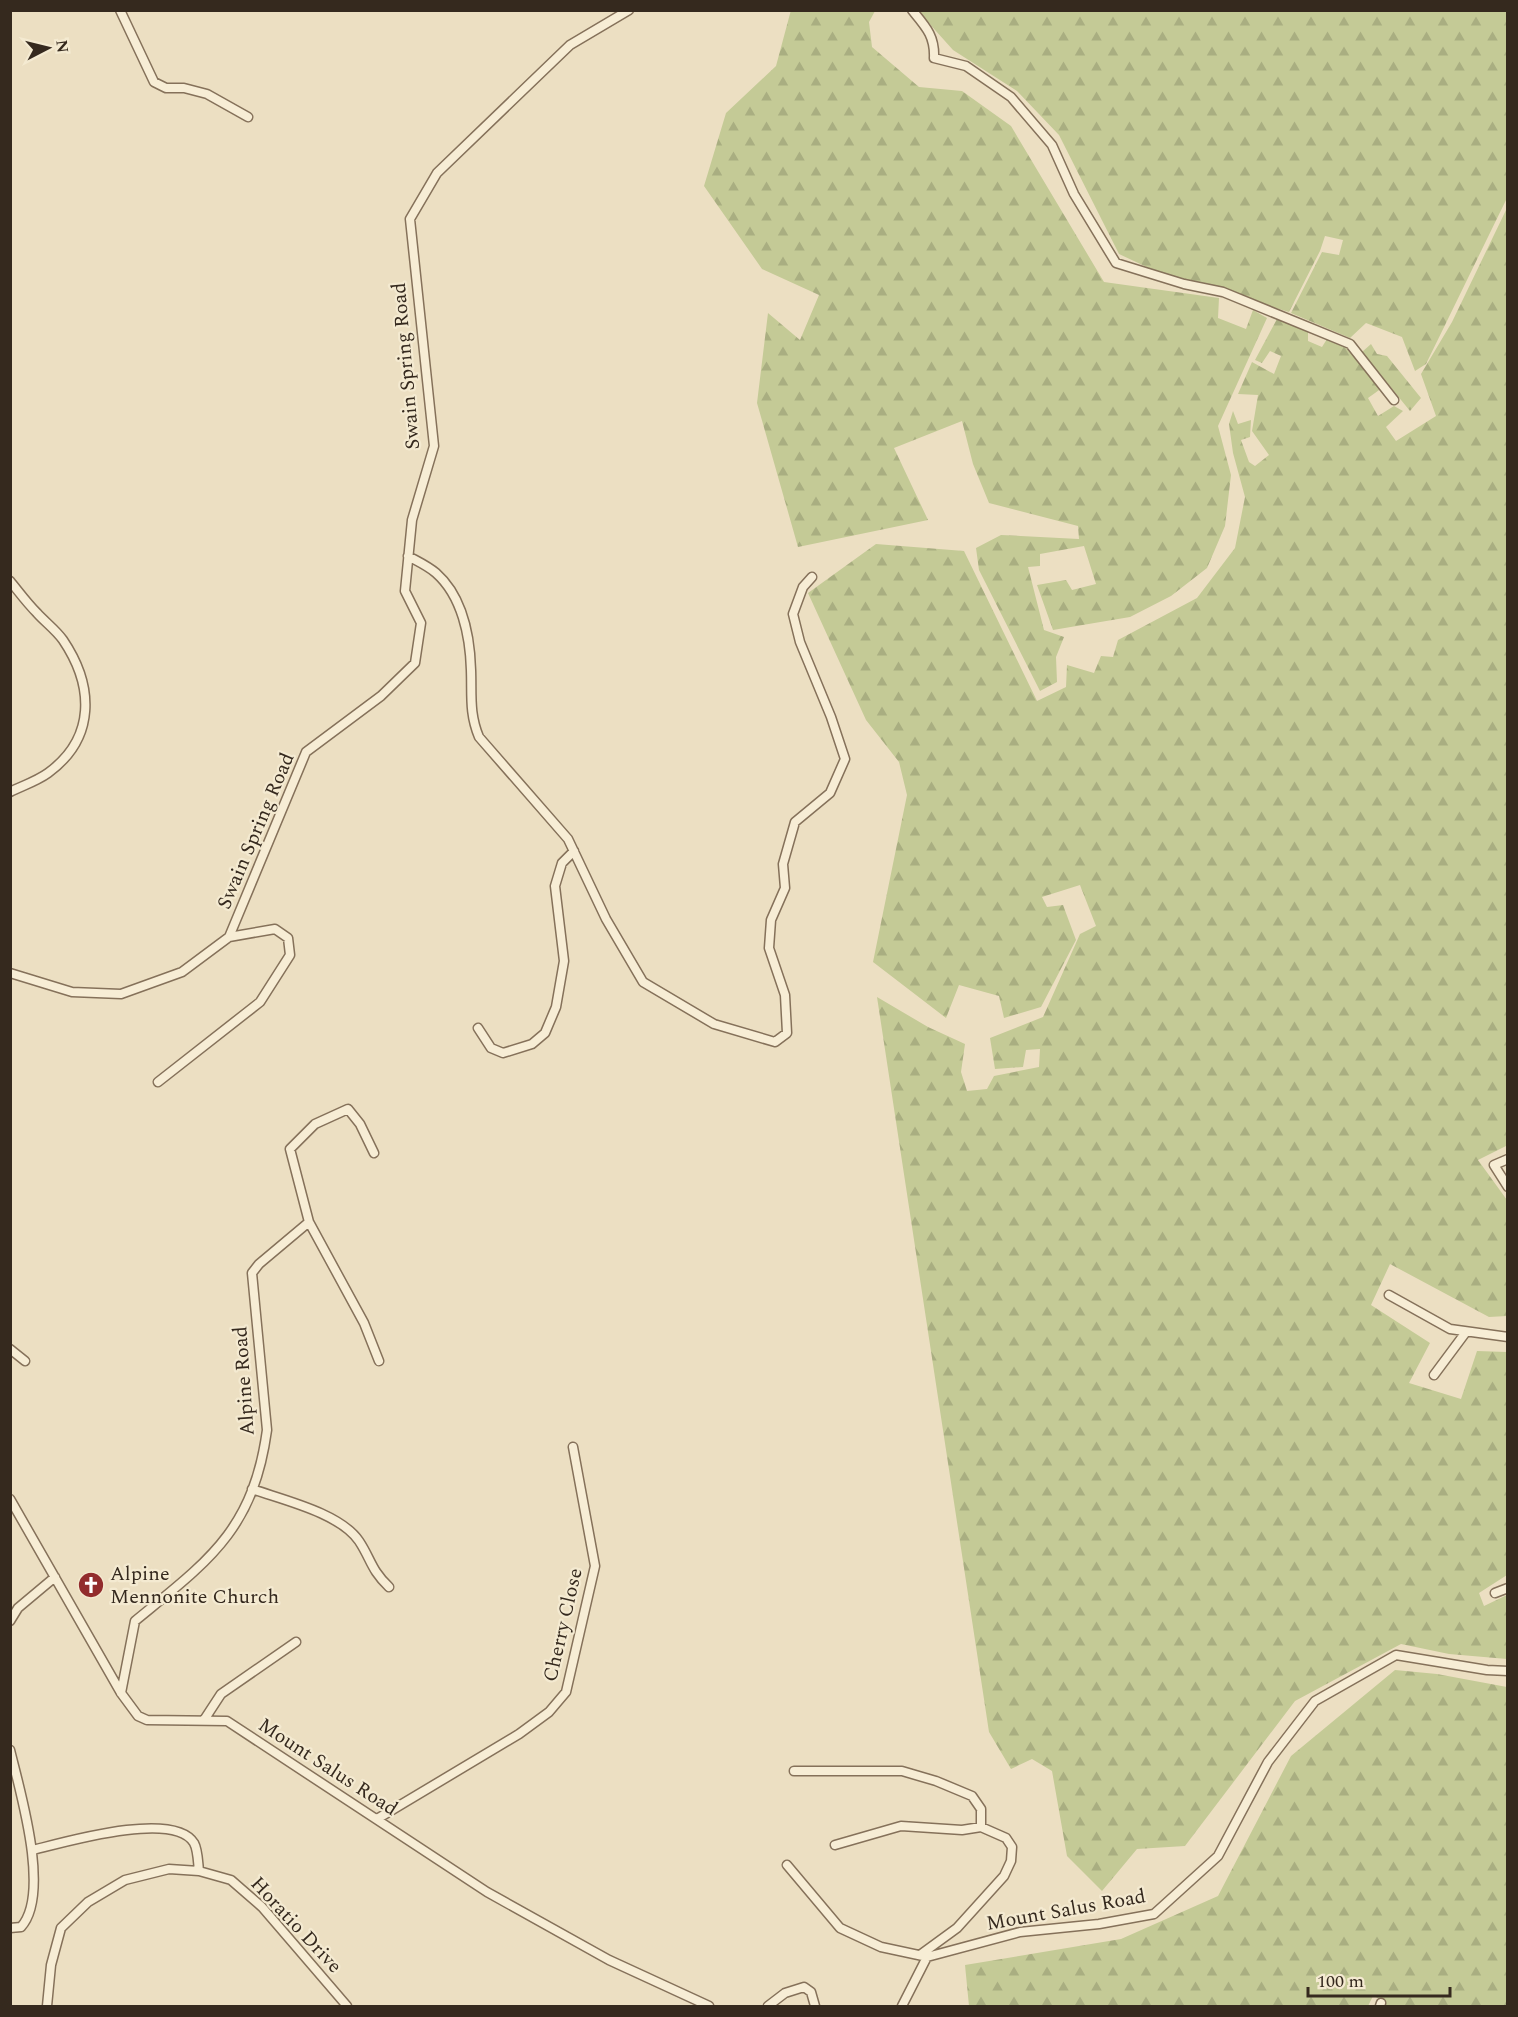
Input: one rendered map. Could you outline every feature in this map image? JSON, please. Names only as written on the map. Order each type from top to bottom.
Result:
[{"type":"street","points":[[120,10],[154,82],[166,88],[183,88],[207,94],[248,117]]},
{"type":"street","name":"Swain Spring Road","points":[[10,973],[72,992],[121,994],[182,972],[229,937],[306,752],[381,696],[415,663],[421,623],[405,591],[408,556],[412,520],[434,446],[410,219],[437,173],[570,45],[629,10]]},
{"type":"street","points":[[912,10],[929,30],[935,42],[934,58],[966,66],[1011,97],[1052,145],[1074,194],[1116,263],[1184,284],[1223,292],[1350,344],[1394,400]]},
{"type":"street","points":[[408,556],[436,573],[459,600],[471,669],[469,703],[472,721],[479,737],[568,839],[606,919],[643,982],[714,1024],[775,1042],[786,1033],[785,996],[769,948],[771,920],[785,888],[783,864],[795,822],[830,793],[845,759],[831,717],[800,642],[793,614],[803,587],[812,577]]},
{"type":"street","points":[[10,581],[37,614],[61,637],[75,661],[87,695],[84,726],[74,747],[48,773],[10,792]]},
{"type":"street","points":[[478,1028],[491,1048],[503,1053],[532,1044],[545,1032],[556,1007],[564,961],[555,886],[562,863],[574,851]]},
{"type":"street","points":[[158,1082],[260,1002],[290,956],[288,938],[275,929],[229,937]]},
{"type":"street","points":[[374,1153],[360,1124],[348,1109],[315,1124],[290,1149],[309,1222],[364,1323],[378,1361]]},
{"type":"street","points":[[1508,1159],[1494,1165],[1508,1188]]},
{"type":"street","name":"Alpine Road","points":[[122,1694],[135,1621],[203,1565],[229,1536],[248,1502],[263,1456],[267,1430],[252,1273],[259,1264],[309,1222]]},
{"type":"street","points":[[1389,1294],[1450,1329],[1508,1337]]},
{"type":"street","points":[[1434,1375],[1466,1332]]},
{"type":"street","points":[[10,1349],[25,1361]]},
{"type":"street","name":"Cherry Close","points":[[376,1819],[519,1734],[549,1712],[566,1692],[595,1566],[573,1447]]},
{"type":"street","points":[[252,1489],[321,1513],[340,1525],[358,1540],[374,1573],[388,1587]]},
{"type":"street","name":"Mount Salus Road","points":[[10,1499],[122,1694],[138,1716],[147,1720],[227,1721],[487,1892],[609,1960],[709,2007]]},
{"type":"street","points":[[10,1621],[18,1608],[55,1577]]},
{"type":"street","points":[[1495,1593],[1508,1588]]},
{"type":"street","points":[[204,1720],[221,1694],[296,1642]]},
{"type":"street","name":"Mount Salus Road","points":[[924,1956],[1020,1932],[1099,1924],[1154,1914],[1218,1856],[1268,1762],[1315,1701],[1396,1656],[1508,1671]]},
{"type":"street","points":[[10,1750],[33,1850],[29,1919],[21,1928],[10,1928]]},
{"type":"street","points":[[794,1771],[902,1771],[936,1781],[972,1796],[981,1809],[981,1827]]},
{"type":"street","points":[[835,1845],[870,1833],[901,1826],[962,1830],[981,1827],[1006,1838],[1012,1847],[1011,1861],[1004,1876],[957,1928],[924,1956],[902,2007]]},
{"type":"street","points":[[33,1850],[106,1833],[147,1828],[174,1831],[187,1836],[195,1844],[199,1870]]},
{"type":"street","points":[[787,1865],[840,1928],[881,1947],[924,1956]]},
{"type":"street","name":"Horatio Drive","points":[[47,2007],[51,1965],[62,1928],[88,1902],[125,1880],[169,1869],[199,1870],[231,1880],[262,1907],[346,2007]]},
{"type":"street","points":[[768,2007],[785,1993],[804,1987],[811,1992],[814,2007]]},
{"type":"green space","points":[[791,10],[875,11],[869,22],[872,47],[919,87],[962,91],[1011,126],[1104,282],[1219,298],[1218,318],[1246,329],[1253,310],[1267,318],[1218,426],[1231,475],[1225,526],[1207,568],[1171,596],[1130,617],[1053,630],[1037,585],[1066,580],[1072,590],[1096,584],[1084,546],[1040,554],[1040,566],[1028,567],[1044,630],[1064,637],[1056,657],[1057,682],[1040,691],[979,570],[976,548],[1001,535],[1079,539],[1078,526],[989,503],[973,464],[962,421],[894,448],[928,520],[798,547],[757,403],[768,313],[800,340],[819,295],[762,269],[704,186],[726,113],[776,66]]},
{"type":"green space","points":[[918,11],[1507,11],[1507,198],[1426,364],[1415,371],[1402,337],[1366,323],[1350,338],[1291,313],[1322,252],[1339,255],[1343,240],[1325,236],[1320,251],[1289,312],[1153,270],[1119,254],[1059,135],[1017,91],[953,50]]},
{"type":"green space","points":[[1507,208],[1508,1145],[1478,1160],[1507,1200],[1507,1316],[1489,1317],[1390,1264],[1371,1305],[1430,1343],[1409,1383],[1461,1399],[1477,1351],[1507,1352],[1507,1575],[1479,1593],[1484,1606],[1507,1595],[1507,1659],[1449,1654],[1401,1644],[1295,1701],[1185,1846],[1137,1849],[1102,1891],[1067,1856],[1052,1771],[1032,1759],[1011,1769],[989,1732],[877,997],[928,1027],[965,1044],[961,1072],[967,1091],[987,1089],[994,1076],[1039,1067],[1040,1049],[1026,1050],[1023,1067],[995,1069],[990,1038],[1043,1017],[1080,934],[1096,926],[1080,885],[1042,897],[1047,907],[1063,905],[1076,940],[1041,1007],[1004,1018],[999,996],[959,985],[946,1018],[873,962],[907,795],[899,762],[866,720],[808,593],[876,544],[964,551],[1037,701],[1066,687],[1067,665],[1094,673],[1101,656],[1113,657],[1118,640],[1197,598],[1235,548],[1245,497],[1233,453],[1229,424],[1233,411],[1238,424],[1251,420],[1250,437],[1241,440],[1249,462],[1255,466],[1269,455],[1252,431],[1258,395],[1238,394],[1252,362],[1274,374],[1281,356],[1270,351],[1262,363],[1255,360],[1277,319],[1308,330],[1308,341],[1322,347],[1327,339],[1346,348],[1382,388],[1368,398],[1378,416],[1394,406],[1403,411],[1386,427],[1396,441],[1436,416],[1421,374],[1452,322]]},
{"type":"green space","points":[[1371,344],[1377,354],[1387,356],[1421,398],[1410,411],[1362,352]]},
{"type":"green space","points":[[1395,1670],[1437,1674],[1507,1687],[1507,2006],[1385,2006],[1386,2001],[1373,1996],[1368,2006],[969,2006],[965,1965],[1121,1939],[1218,1896],[1291,1756]]},
{"type":"place","name":"Alpine Mennonite Church","points":[[91,1585]]}]
